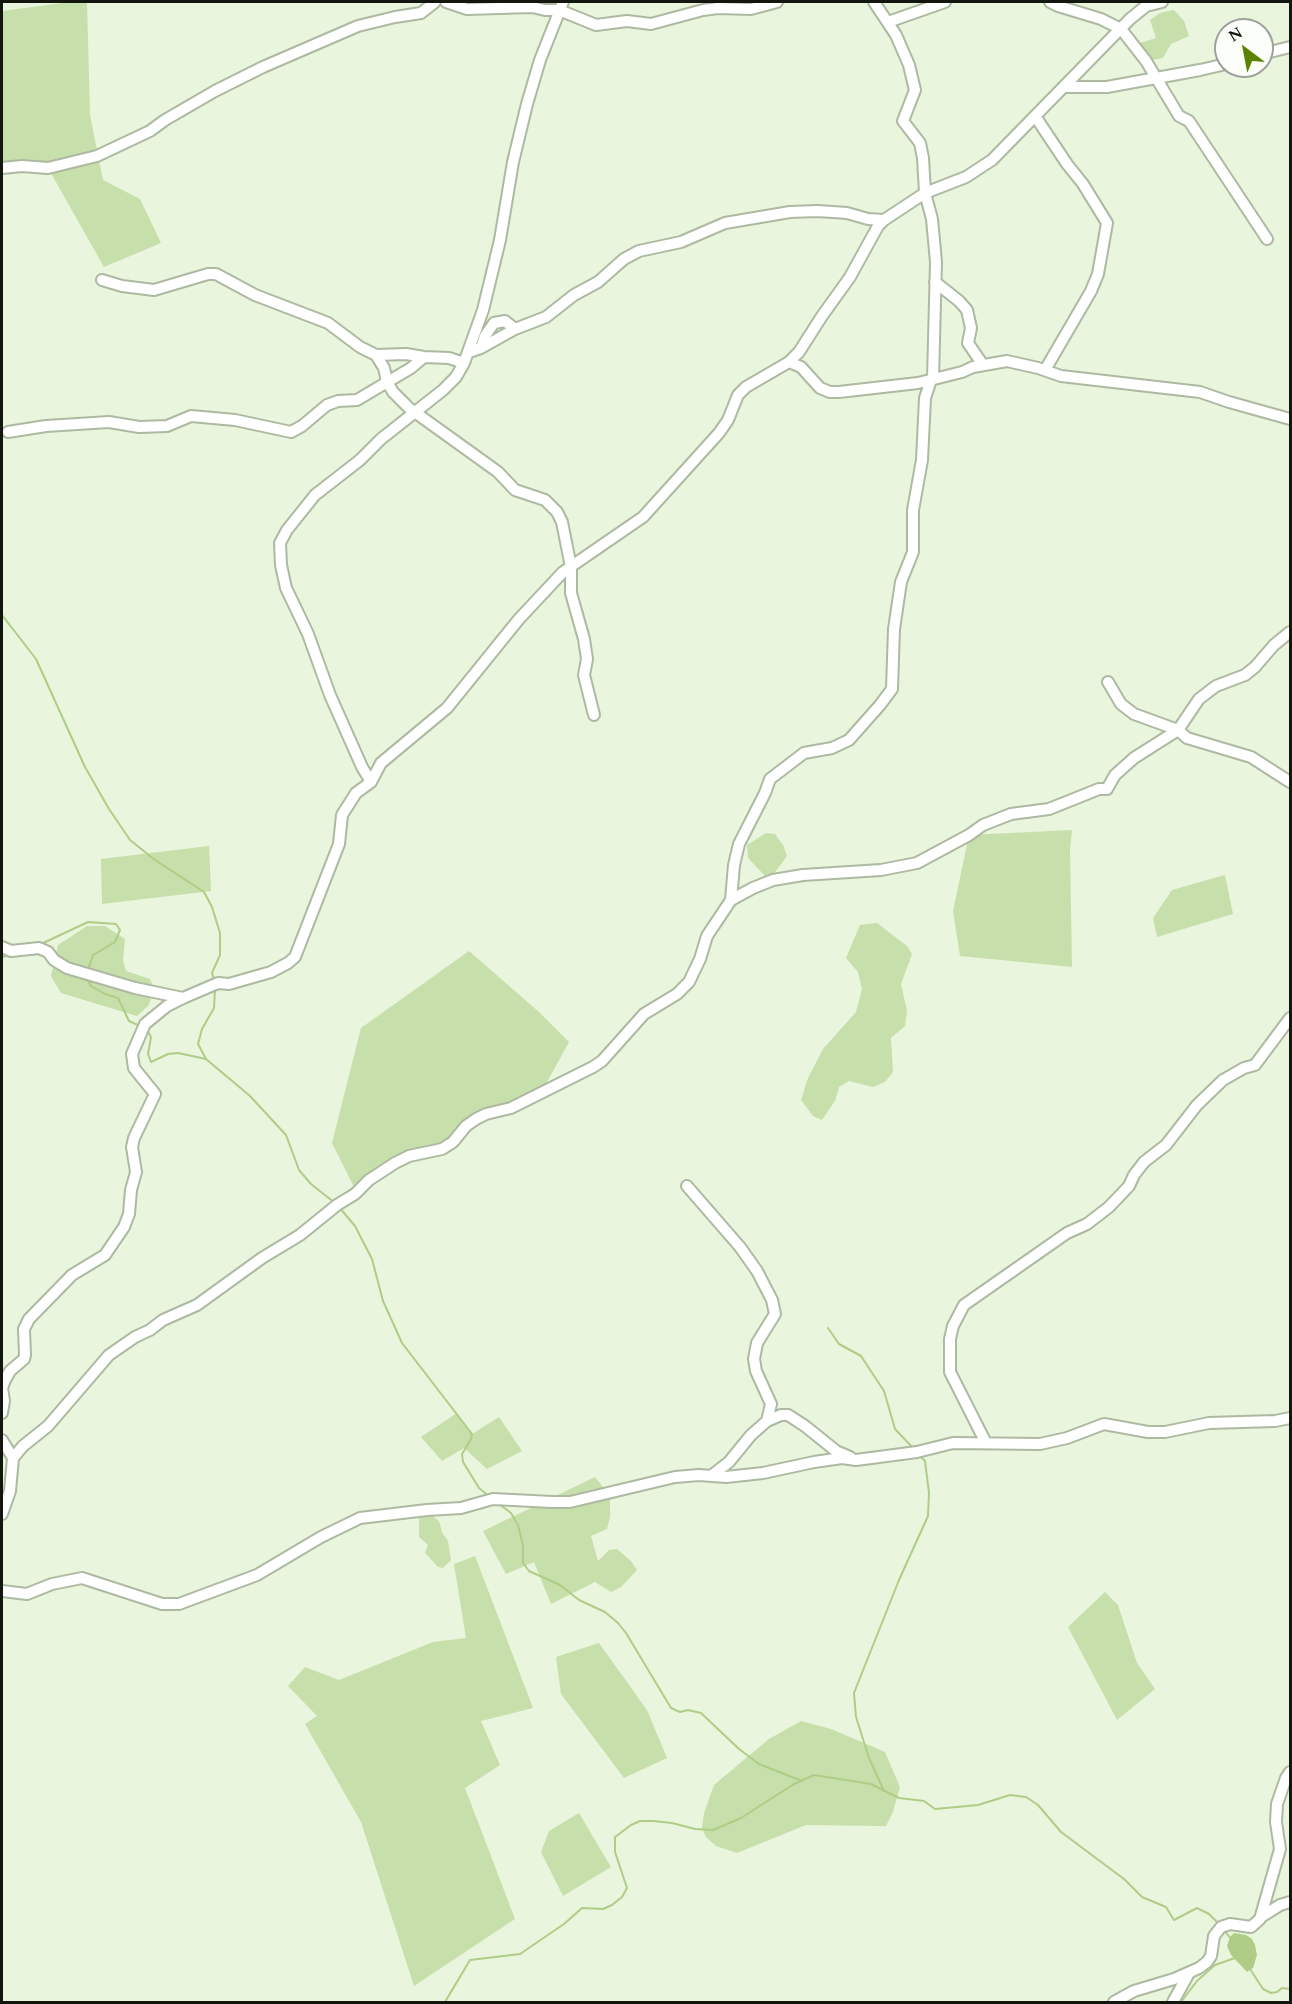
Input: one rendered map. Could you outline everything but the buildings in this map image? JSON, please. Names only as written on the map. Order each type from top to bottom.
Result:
[{"type":"street","points":[[2,168],[22,166],[48,168],[97,156],[150,131],[165,120],[262,67],[358,26],[421,13],[435,2]]},
{"type":"street","points":[[446,2],[467,9],[532,7],[545,10],[561,6],[596,25],[627,21],[651,24],[703,10],[751,9],[777,2]]},
{"type":"street","points":[[731,900],[734,866],[739,844],[765,794],[770,779],[804,753],[832,748],[849,740],[892,689],[894,629],[901,582],[913,552],[913,510],[922,460],[925,398],[932,380],[936,262],[920,143],[903,121],[915,90],[909,65],[888,22],[874,2]]},
{"type":"street","points":[[888,22],[932,4],[945,2]]},
{"type":"street","points":[[1050,2],[1121,29],[1156,78],[1179,116],[1189,121],[1267,239]]},
{"type":"street","points":[[2,1413],[4,1401],[2,1388],[10,1371],[24,1359],[24,1329],[29,1319],[72,1275],[105,1255],[124,1227],[129,1214],[131,1190],[136,1172],[132,1147],[155,1094],[134,1068],[132,1054],[145,1024],[167,1006],[183,998],[218,983],[229,984],[271,972],[295,957],[339,844],[342,815],[356,793],[371,782],[381,763],[447,708],[519,619],[563,572],[643,517],[719,433],[728,420],[738,395],[746,387],[789,363],[850,277],[878,226],[884,220],[925,193],[978,171],[992,160],[1146,6],[1162,2]]},
{"type":"street","points":[[371,782],[330,695],[308,634],[286,588],[281,565],[280,543],[287,530],[315,495],[360,460],[381,439],[456,377],[464,363],[483,310],[500,240],[513,162],[527,104],[540,60],[561,6]]},
{"type":"street","points":[[1274,51],[1290,47]]},
{"type":"street","points":[[1064,87],[1107,87],[1214,66]]},
{"type":"street","points":[[1035,116],[1083,184],[1107,223],[1098,274],[1091,291],[1045,370]]},
{"type":"street","points":[[469,352],[515,329],[546,317],[574,295],[598,282],[631,255],[653,247],[681,242],[725,223],[790,212],[818,211],[847,213],[868,219],[884,220]]},
{"type":"street","points":[[102,280],[122,286],[154,290],[208,274],[216,274],[255,295],[328,323],[360,347],[376,355],[402,353],[449,358],[464,363]]},
{"type":"street","points":[[935,282],[967,310],[971,328],[968,343],[983,365]]},
{"type":"street","points":[[376,355],[384,368],[387,382],[393,392],[416,412],[498,472],[515,490],[545,500],[562,522],[571,567],[571,593],[587,659],[584,675],[594,715]]},
{"type":"street","points":[[8,432],[46,426],[109,422],[140,426],[167,426],[190,416],[235,420],[291,432],[302,426],[327,405],[338,401],[357,400],[424,357]]},
{"type":"street","points":[[789,363],[801,367],[820,388],[830,392],[872,389],[932,380],[983,365],[1006,361],[1072,378],[1200,392],[1290,418]]},
{"type":"street","points":[[2,1514],[10,1491],[13,1458],[23,1446],[48,1426],[109,1355],[163,1320],[197,1305],[262,1258],[300,1235],[337,1205],[355,1194],[369,1180],[395,1163],[409,1156],[442,1149],[453,1142],[466,1126],[476,1119],[511,1108],[602,1061],[644,1014],[677,994],[689,982],[700,959],[707,936],[731,900],[773,880],[803,874],[881,870],[916,863],[969,836],[983,825],[1011,814],[1049,808],[1099,789],[1107,789],[1115,775],[1134,758],[1178,730],[1199,699],[1216,686],[1245,675],[1290,632]]},
{"type":"street","points":[[1108,682],[1121,704],[1134,714],[1178,730],[1187,738],[1251,758],[1290,782]]},
{"type":"street","points":[[2,947],[11,951],[39,948],[48,951],[54,960],[67,968],[112,982],[183,998]]},
{"type":"street","points":[[986,1443],[950,1372],[950,1339],[953,1326],[963,1305],[1058,1240],[1088,1224],[1108,1207],[1129,1186],[1144,1162],[1166,1145],[1197,1105],[1223,1080],[1255,1065],[1290,1018]]},
{"type":"street","points":[[687,1186],[740,1247],[757,1271],[772,1300],[775,1314],[757,1343],[754,1359],[756,1371],[771,1404],[767,1421]]},
{"type":"street","points":[[711,1476],[729,1462],[751,1435],[767,1421],[781,1415],[788,1415],[836,1451],[856,1460]]},
{"type":"street","points":[[2,1591],[27,1594],[52,1584],[82,1578],[162,1604],[179,1604],[257,1575],[329,1533],[360,1518],[460,1508],[492,1498],[552,1503],[570,1502],[675,1477],[726,1478],[842,1458],[856,1460],[917,1452],[953,1443],[1040,1444],[1067,1438],[1104,1424],[1148,1432],[1165,1432],[1209,1423],[1275,1421],[1290,1418]]},
{"type":"street","points":[[2,1440],[13,1458]]},
{"type":"street","points":[[1261,1917],[1280,1849],[1276,1804],[1290,1772]]},
{"type":"street","points":[[1114,2002],[1134,1991],[1189,1973],[1208,1962],[1214,1936],[1221,1927],[1230,1924],[1251,1928],[1261,1917],[1280,1905],[1290,1902]]},
{"type":"street","points":[[1173,2002],[1189,1973]]},
{"type":"shaded area","points":[[87,2],[90,115],[103,180],[140,199],[161,243],[104,267],[48,168],[2,168],[2,11]]},
{"type":"shaded area","points":[[1174,10],[1184,21],[1189,36],[1171,44],[1163,58],[1146,61],[1133,45],[1156,38],[1150,20],[1160,13]]},
{"type":"shaded area","points":[[1072,830],[1070,849],[1072,967],[960,956],[953,911],[969,835]]},
{"type":"shaded area","points":[[766,833],[775,834],[787,856],[773,875],[765,876],[748,858],[747,845]]},
{"type":"shaded area","points":[[209,846],[211,891],[102,904],[101,859]]},
{"type":"shaded area","points":[[1225,875],[1233,914],[1157,937],[1153,918],[1172,890]]},
{"type":"shaded area","points":[[877,923],[907,946],[912,954],[901,984],[907,1011],[905,1026],[891,1038],[893,1072],[885,1082],[873,1087],[849,1081],[839,1087],[835,1101],[822,1120],[813,1116],[801,1100],[808,1078],[823,1049],[856,1012],[862,989],[858,972],[846,958],[860,925]]},
{"type":"shaded area","points":[[87,926],[105,926],[125,939],[123,961],[126,971],[150,979],[154,988],[149,1005],[137,1016],[61,993],[51,976],[58,945]]},
{"type":"shaded area","points":[[469,951],[539,1012],[569,1042],[541,1093],[480,1115],[447,1146],[408,1155],[357,1193],[332,1143],[361,1028]]},
{"type":"shaded area","points":[[457,1413],[472,1434],[499,1417],[522,1451],[487,1469],[464,1448],[442,1461],[421,1437]]},
{"type":"shaded area","points":[[595,1477],[610,1496],[610,1517],[607,1529],[591,1536],[598,1561],[609,1550],[617,1549],[631,1561],[637,1570],[621,1587],[611,1592],[595,1582],[551,1604],[534,1562],[506,1574],[483,1531]]},
{"type":"shaded area","points":[[431,1515],[439,1521],[448,1541],[451,1560],[443,1568],[438,1567],[425,1553],[428,1545],[419,1537],[419,1517]]},
{"type":"shaded area","points":[[475,1556],[533,1708],[481,1721],[500,1765],[465,1788],[515,1919],[414,1986],[361,1822],[305,1724],[317,1716],[288,1686],[305,1667],[339,1680],[433,1642],[466,1638],[454,1564]]},
{"type":"shaded area","points":[[1105,1592],[1118,1605],[1137,1663],[1155,1689],[1117,1720],[1068,1627]]},
{"type":"shaded area","points":[[599,1643],[647,1710],[667,1758],[624,1778],[561,1694],[556,1657]]},
{"type":"shaded area","points":[[801,1721],[831,1729],[885,1752],[900,1787],[893,1812],[886,1826],[806,1825],[737,1853],[716,1846],[706,1837],[702,1828],[704,1813],[714,1785],[769,1739]]},
{"type":"shaded area","points":[[579,1813],[611,1867],[563,1896],[541,1852],[549,1831]]},
{"type":"shaded area","points":[[1234,1933],[1246,1935],[1255,1945],[1257,1955],[1253,1968],[1247,1972],[1231,1955],[1227,1946]]},
{"type":"waterway","points":[[2,615],[36,659],[85,767],[130,840],[155,860],[204,892],[212,907],[220,933],[220,955],[212,973],[214,980]]},
{"type":"waterway","points":[[41,944],[88,922],[116,924],[120,930],[115,942],[93,955],[88,970]]},
{"type":"waterway","points":[[2,957],[10,955]]},
{"type":"waterway","points":[[87,979],[91,986],[118,998],[129,1021],[140,1026]]},
{"type":"waterway","points":[[215,989],[214,1008],[202,1029],[198,1044],[206,1059],[250,1096],[286,1135],[299,1170],[311,1184],[335,1203]]},
{"type":"waterway","points":[[147,1030],[151,1037],[148,1054],[151,1062],[168,1054],[178,1053],[206,1059]]},
{"type":"waterway","points":[[339,1207],[355,1226],[372,1259],[383,1301],[402,1343],[472,1434],[462,1454],[463,1462],[479,1488],[490,1497]]},
{"type":"waterway","points":[[828,1328],[839,1344],[861,1356],[884,1391],[895,1429],[914,1449]]},
{"type":"waterway","points":[[884,1791],[869,1758],[856,1717],[854,1693],[899,1580],[928,1516],[929,1493],[925,1461],[920,1456]]},
{"type":"waterway","points":[[499,1504],[511,1513],[518,1525],[523,1546],[523,1563],[529,1571],[560,1585],[579,1600],[605,1612],[618,1623],[671,1708],[680,1712],[688,1710],[701,1713],[739,1749],[759,1764],[802,1781]]},
{"type":"waterway","points":[[445,2002],[470,1960],[520,1954],[564,1924],[582,1908],[603,1909],[622,1897],[627,1888],[615,1852],[615,1837],[631,1825],[640,1821],[653,1821],[713,1830],[741,1818],[794,1784],[814,1775],[871,1784],[899,1798],[924,1801],[935,1809],[978,1805],[1010,1795],[1026,1797],[1038,1805],[1061,1832],[1124,1879],[1142,1897],[1166,1907],[1174,1920],[1197,1908],[1209,1914],[1220,1925]]},
{"type":"waterway","points":[[1223,1929],[1231,1939]]},
{"type":"waterway","points":[[1181,2002],[1197,1981],[1215,1965],[1235,1958]]},
{"type":"waterway","points":[[1250,1969],[1263,1989],[1271,1993],[1282,1988],[1290,1989]]}]
